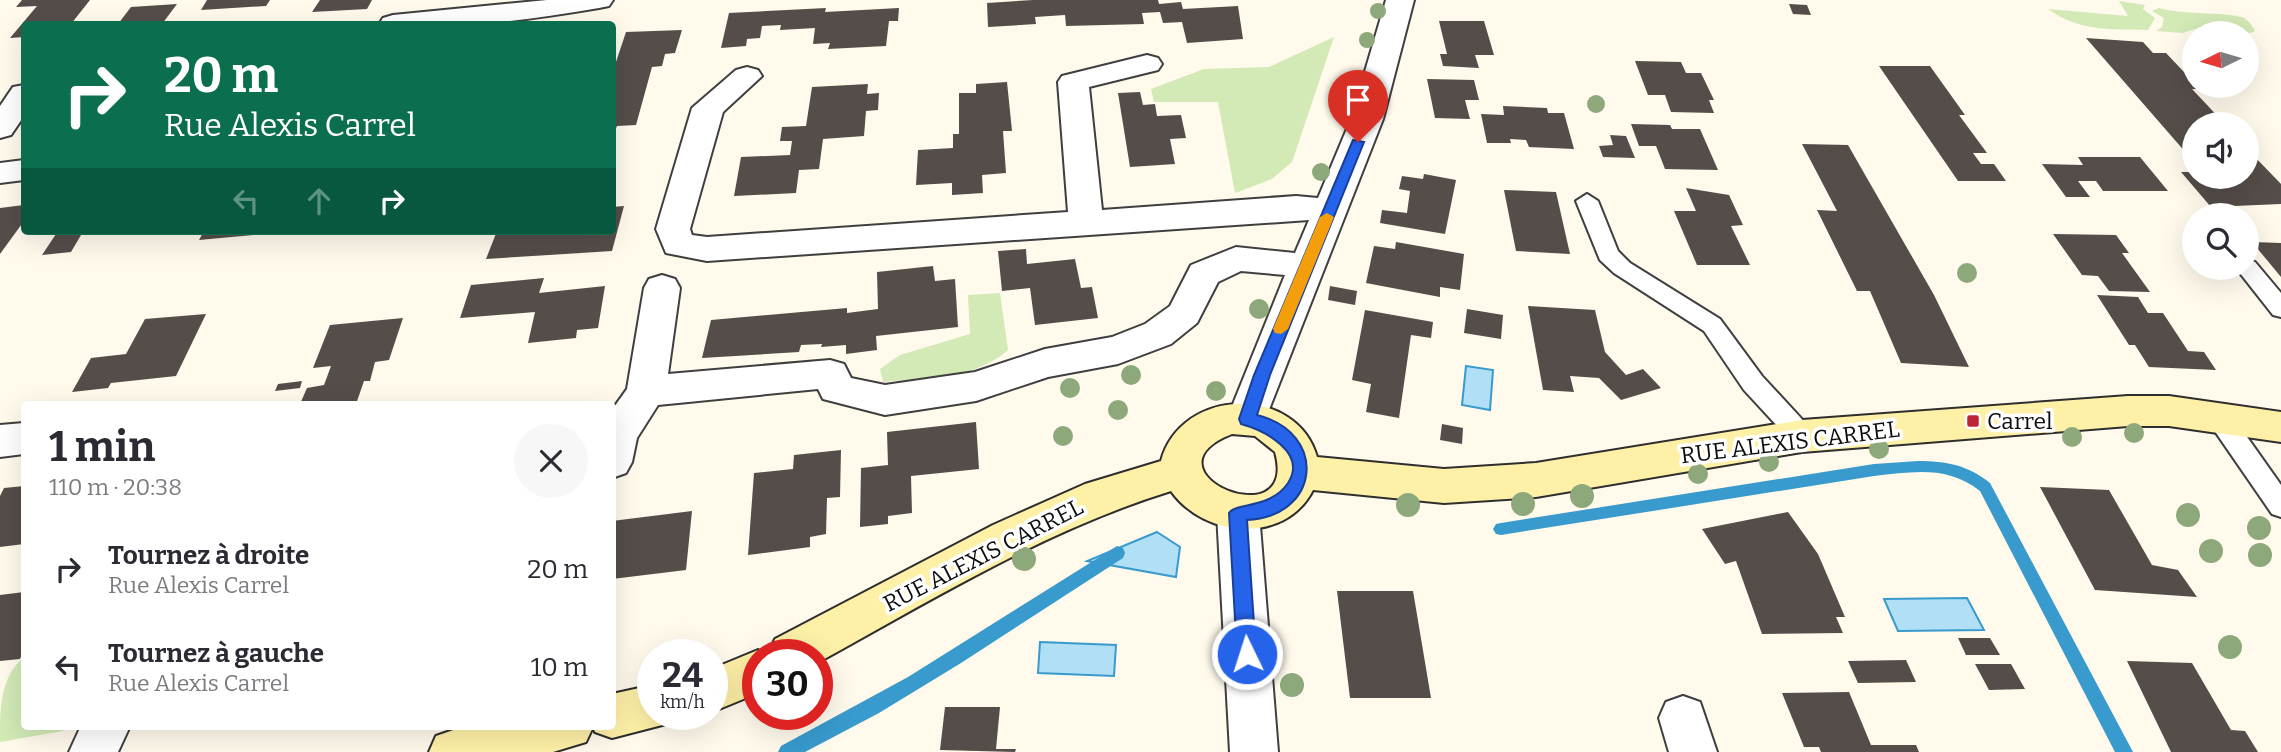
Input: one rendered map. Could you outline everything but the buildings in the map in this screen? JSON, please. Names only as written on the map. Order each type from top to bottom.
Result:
[{"type":"street","points":[[452,20],[599,0]]},
{"type":"street","points":[[1247,419],[1262,375],[1367,119],[1401,0]]},
{"type":"street","points":[[1086,223],[1073,82],[1147,64]]},
{"type":"street","points":[[0,76],[21,75]]},
{"type":"street","points":[[747,76],[708,108],[673,229],[678,245],[707,249],[1296,207],[1329,212]]},
{"type":"street","points":[[0,128],[21,98]]},
{"type":"street","points":[[0,173],[21,170]]},
{"type":"street","points":[[646,393],[688,385],[830,374],[837,390],[886,400],[976,386],[1045,363],[1118,350],[1158,334],[1184,314],[1204,274],[1236,259],[1271,260],[1306,267]]},
{"type":"street","points":[[616,440],[646,393],[662,288]]},
{"type":"street","name":"RUE ALEXIS CARREL","points":[[1300,472],[1444,486],[1535,480],[1802,436],[2128,411],[2219,417],[2281,427]]},
{"type":"street","points":[[1247,419],[1265,424],[1286,438],[1298,457],[1300,472],[1296,485],[1274,507],[1256,513],[1238,513],[1207,504],[1186,484],[1181,472],[1181,456],[1186,443],[1198,431],[1212,423],[1247,419]]},
{"type":"street","points":[[0,441],[21,439]]},
{"type":"street","name":"RUE ALEXIS CARREL","points":[[819,639],[1008,538],[1100,496],[1181,472]]},
{"type":"street","points":[[1238,513],[1254,752]]},
{"type":"street","points":[[616,715],[637,711]]},
{"type":"street","points":[[93,752],[104,730]]},
{"type":"street","points":[[453,752],[551,730]]},
{"type":"lane","points":[[1587,201],[1608,255],[1622,268],[1712,325],[1753,383],[1802,436]]},
{"type":"lane","points":[[2258,280],[2281,309]]},
{"type":"lane","points":[[2219,417],[2281,506]]},
{"type":"green space","points":[[2119,1],[2145,5],[2143,9],[2155,18],[2148,30],[2096,28],[2072,22],[2048,9],[2128,16]]},
{"type":"green space","points":[[2159,8],[2229,15],[2247,21],[2182,21],[2182,33],[2156,31],[2162,27],[2164,18],[2152,11]]},
{"type":"green space","points":[[1334,37],[1292,162],[1272,179],[1238,192],[1235,193],[1218,102],[1154,102],[1151,89],[1204,69],[1269,67]]},
{"type":"green space","points":[[1000,293],[1008,350],[995,360],[965,372],[883,382],[880,369],[900,355],[970,334],[968,295]]},
{"type":"green space","points":[[21,660],[21,730],[63,731],[0,742],[3,694]]},
{"type":"water","points":[[1466,366],[1493,370],[1490,410],[1462,405]]},
{"type":"water","points":[[1157,532],[1180,547],[1176,577],[1087,561]]},
{"type":"water","points":[[1967,598],[1984,630],[1898,631],[1884,599]]},
{"type":"water","points":[[1040,642],[1116,645],[1114,676],[1038,673]]},
{"type":"waterway","points":[[1501,529],[1874,470],[1933,466],[1961,472],[1985,487],[2124,752]]},
{"type":"waterway","points":[[787,752],[914,683],[1117,553]]},
{"type":"slow traffic","points":[[1281,329],[1327,217]]},
{"type":"place","name":"Carrel","points":[[1973,421]]},
{"type":"route","points":[[1247,654],[1238,513],[1256,513],[1274,507],[1287,498],[1296,485],[1300,472],[1292,443],[1265,424],[1247,419],[1262,375],[1358,142]]}]
